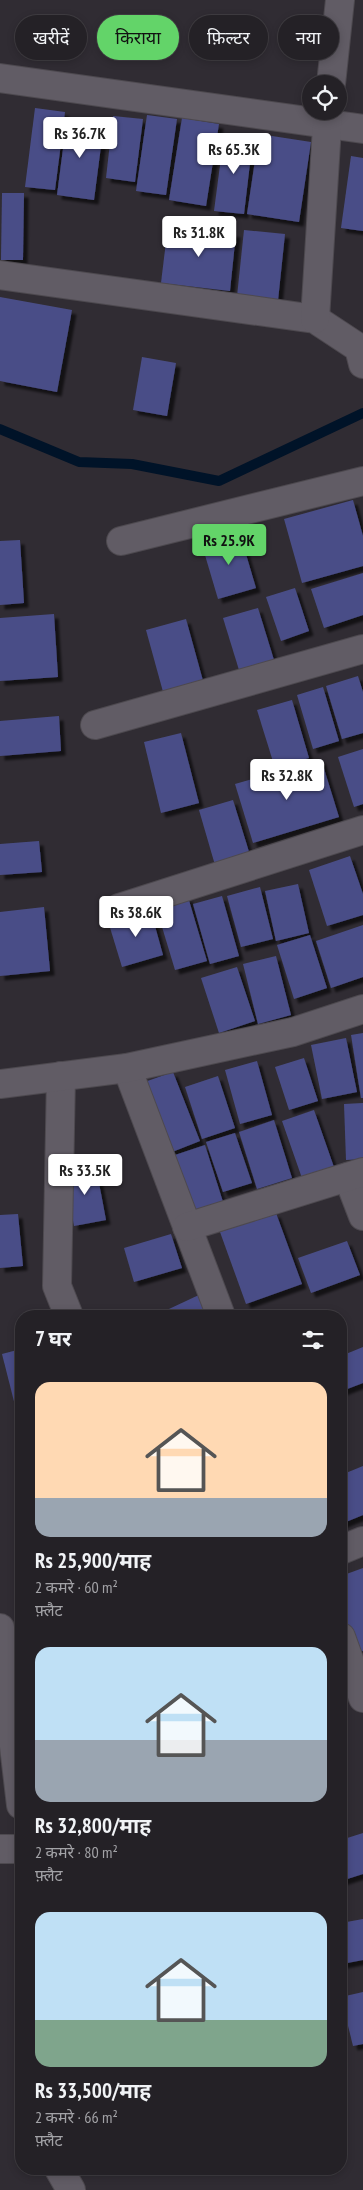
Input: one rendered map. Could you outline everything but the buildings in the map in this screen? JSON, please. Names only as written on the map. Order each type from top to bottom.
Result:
[{"type":"street","points":[[332,75],[340,0]]},
{"type":"street","points":[[0,78],[302,115]]},
{"type":"street","points":[[315,319],[327,120]]},
{"type":"street","points":[[334,120],[363,129]]},
{"type":"street","points":[[0,275],[315,319],[361,356]]},
{"type":"street","points":[[121,541],[363,481]]},
{"type":"street","points":[[95,725],[363,649]]},
{"type":"street","points":[[119,908],[363,830]]},
{"type":"street","points":[[0,1084],[127,1068],[293,1032],[363,1009]]},
{"type":"street","points":[[127,1068],[219,1310]]},
{"type":"street","points":[[61,1076],[57,1286],[67,1310]]},
{"type":"street","points":[[187,1227],[355,1175],[363,1216]]},
{"type":"street","points":[[347,1548],[363,1541]]},
{"type":"street","points":[[0,1628],[15,1754]]},
{"type":"street","points":[[347,1654],[363,1698]]},
{"type":"street","points":[[0,1849],[15,1849]]},
{"type":"waterway","points":[[0,429],[79,462],[132,464],[219,481],[363,413]]}]
